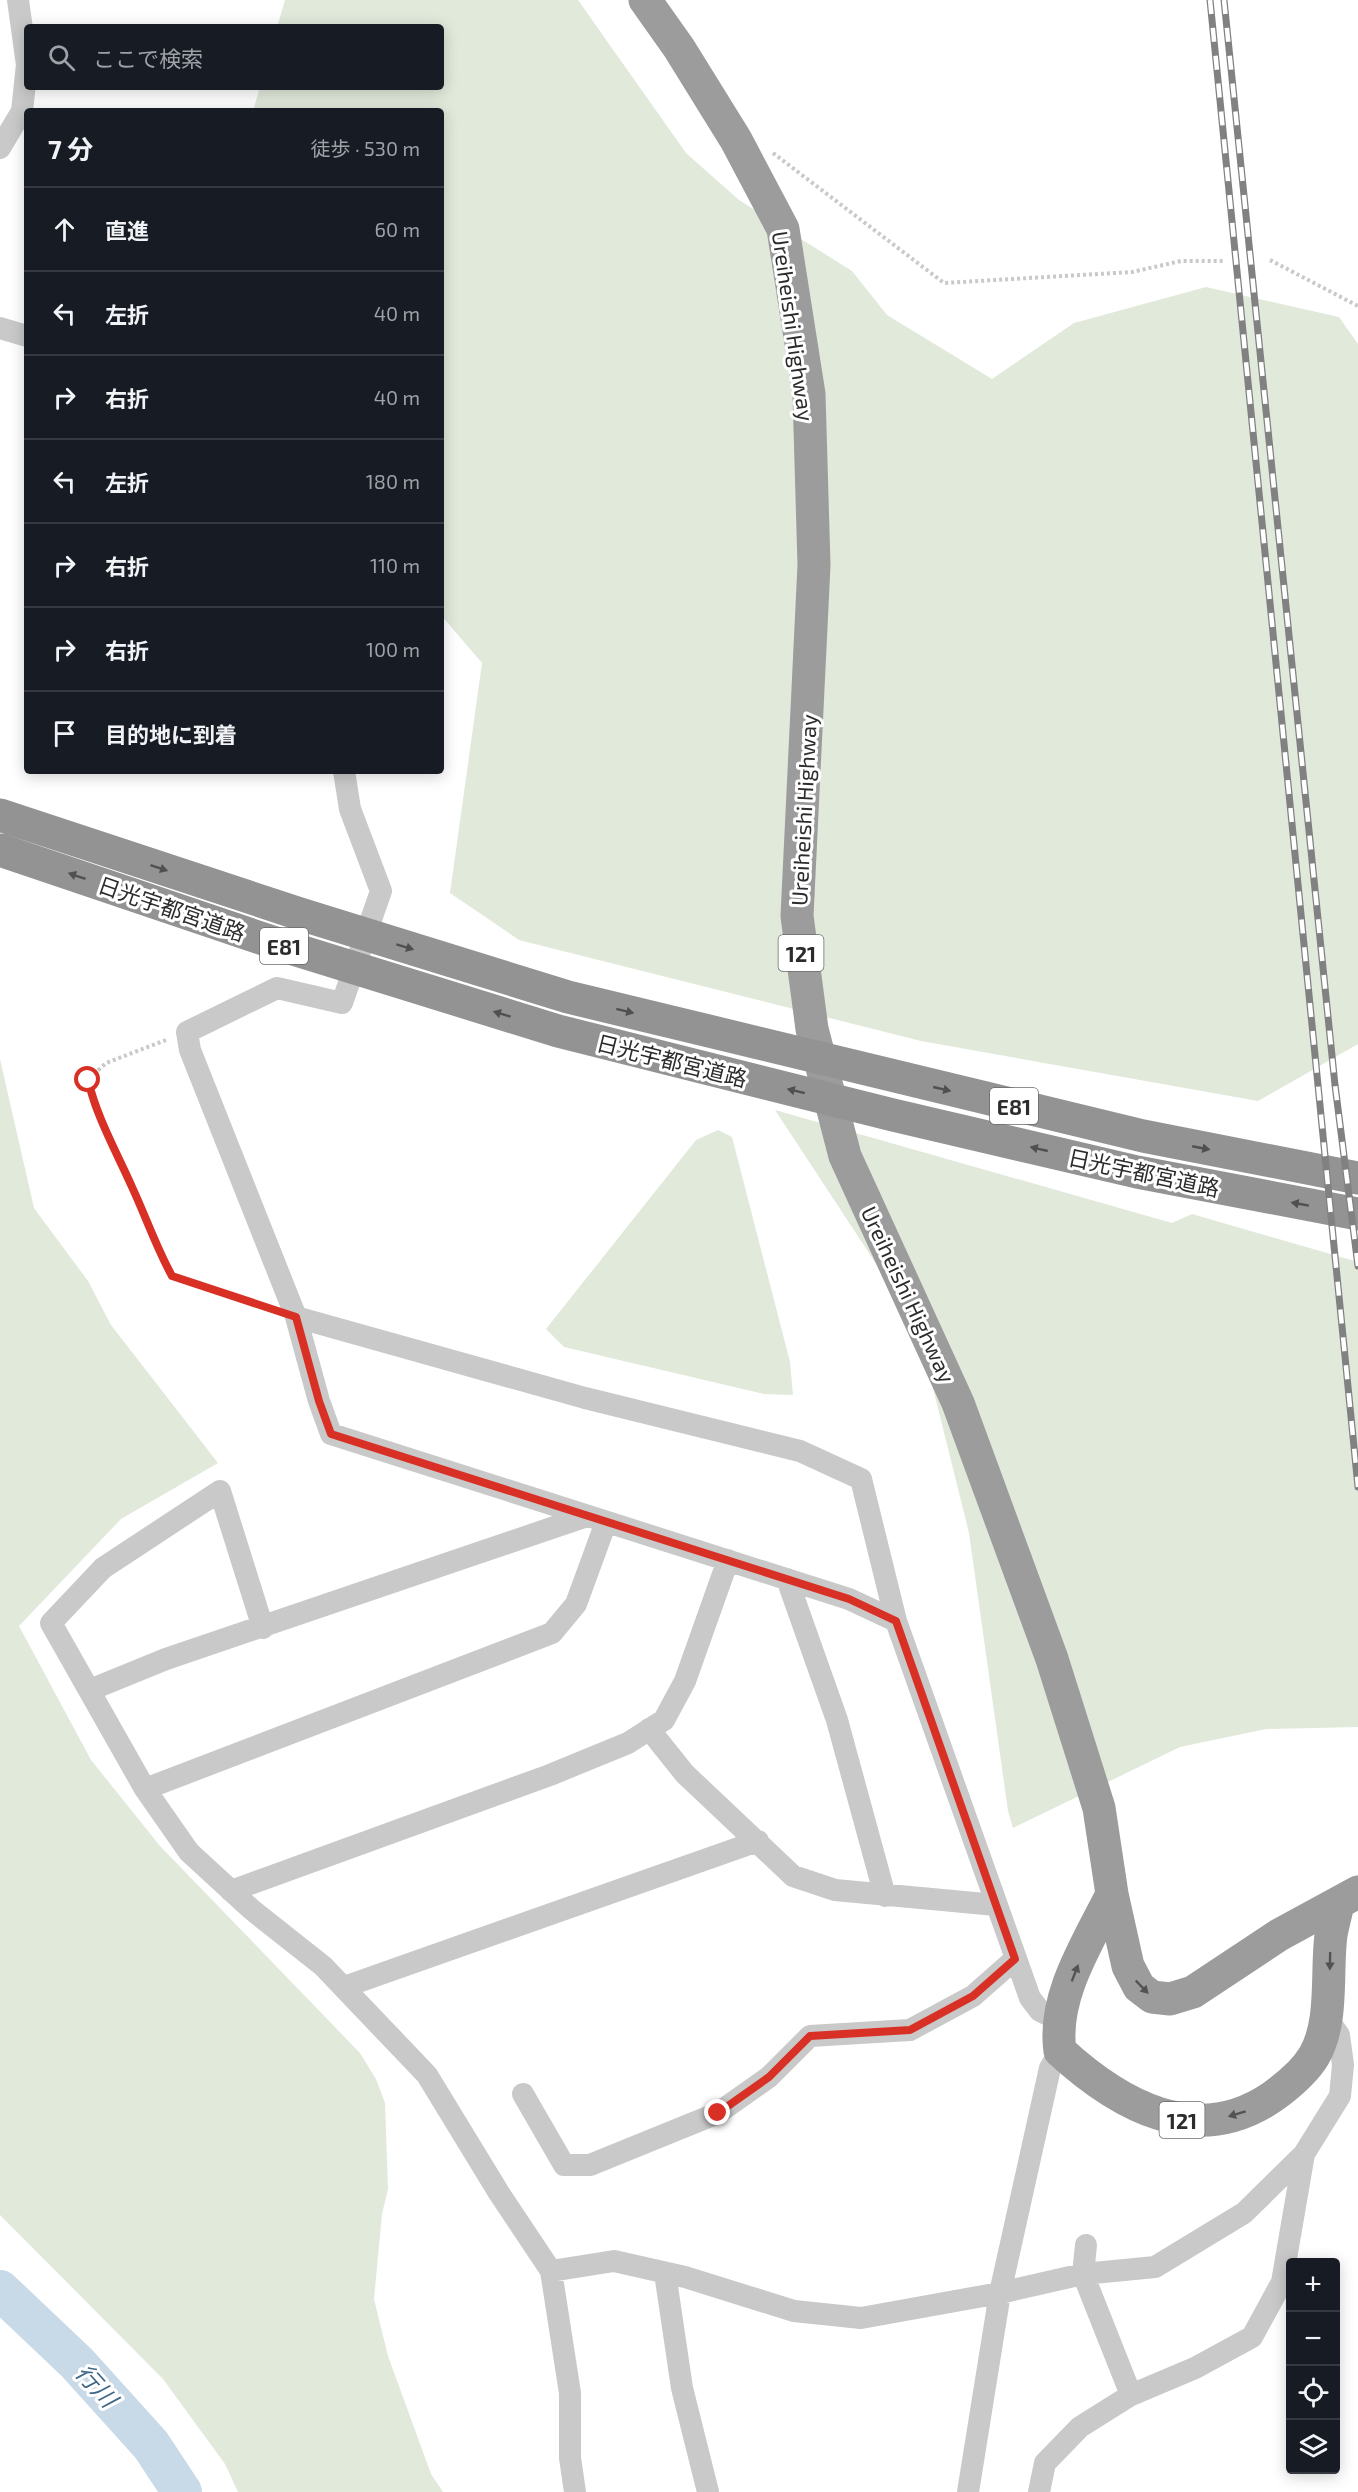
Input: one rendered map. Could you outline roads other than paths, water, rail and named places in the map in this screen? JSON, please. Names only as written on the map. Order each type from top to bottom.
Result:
[{"type":"highway","name":"Ureiheishi Highway","points":[[645,0],[679,48],[736,140],[783,229],[809,394],[814,565],[797,916],[812,1029],[845,1156],[958,1403],[1052,1659],[1099,1808],[1112,1894],[1128,1966],[1139,1988],[1152,1997],[1170,1999],[1193,1992],[1279,1935],[1348,1898]]},
{"type":"highway","name":"日光宇都宮道路","points":[[12,819],[300,914],[568,997],[885,1076],[1143,1136],[1358,1178]]},
{"type":"highway","name":"日光宇都宮道路","points":[[6,852],[290,948],[558,1031],[893,1115],[1137,1172],[1358,1214]]},
{"type":"highway","points":[[1060,2036],[1065,1999],[1081,1956],[1112,1894]]},
{"type":"highway","name":"Ureiheishi Highway","points":[[1060,2036],[1084,2072],[1128,2102],[1154,2113],[1186,2121],[1214,2120],[1240,2114],[1285,2088],[1314,2056],[1325,2015],[1330,1984],[1331,1936],[1348,1898]]},
{"type":"street","points":[[18,0],[24,43]]},
{"type":"street","points":[[0,148],[22,111],[24,90]]},
{"type":"street","points":[[0,328],[24,335]]},
{"type":"street","points":[[344,774],[350,809],[381,891],[342,1003],[277,988],[187,1032],[190,1050],[296,1317],[319,1401],[331,1434],[849,1599],[896,1621]]},
{"type":"street","points":[[296,1317],[585,1398],[800,1451],[861,1479],[896,1621],[1015,1959],[1030,1998],[1060,2036],[1050,2068],[1000,2293],[968,2492]]},
{"type":"street","points":[[263,1628],[220,1491],[103,1568],[51,1623],[145,1789],[189,1852],[231,1891],[322,1966],[428,2075],[551,2271],[570,2394],[570,2458],[575,2492]]},
{"type":"street","points":[[90,1690],[166,1659],[596,1520]]},
{"type":"street","points":[[145,1789],[552,1633],[576,1604],[596,1520]]},
{"type":"street","points":[[231,1891],[408,1824],[550,1775],[628,1743],[664,1720],[685,1681],[728,1560]]},
{"type":"street","points":[[788,1579],[837,1720],[885,1896]]},
{"type":"street","points":[[649,1729],[685,1774],[794,1876],[835,1890],[996,1905]]},
{"type":"street","points":[[344,1987],[758,1841]]},
{"type":"street","points":[[523,2094],[564,2166],[590,2166],[718,2113],[769,2077],[810,2036],[910,2030],[973,1996],[1015,1959]]},
{"type":"street","points":[[551,2271],[614,2261],[665,2273],[794,2311],[861,2318],[1000,2293],[1083,2274],[1155,2267],[1244,2213],[1304,2154],[1340,2096],[1343,2065],[1339,2035],[1325,2015]]},
{"type":"street","points":[[1039,2492],[1044,2463],[1080,2427],[1131,2395],[1195,2368],[1252,2337],[1282,2282],[1304,2154]]},
{"type":"street","points":[[1086,2245],[1083,2274],[1131,2395]]},
{"type":"street","points":[[665,2273],[682,2388],[708,2492]]},
{"type":"waterway","name":"行川","points":[[0,2290],[77,2363],[151,2445],[182,2492]]},
{"type":"railway","points":[[1210,0],[1358,1487]]},
{"type":"railway","points":[[1224,0],[1335,1085],[1358,1266]]}]
